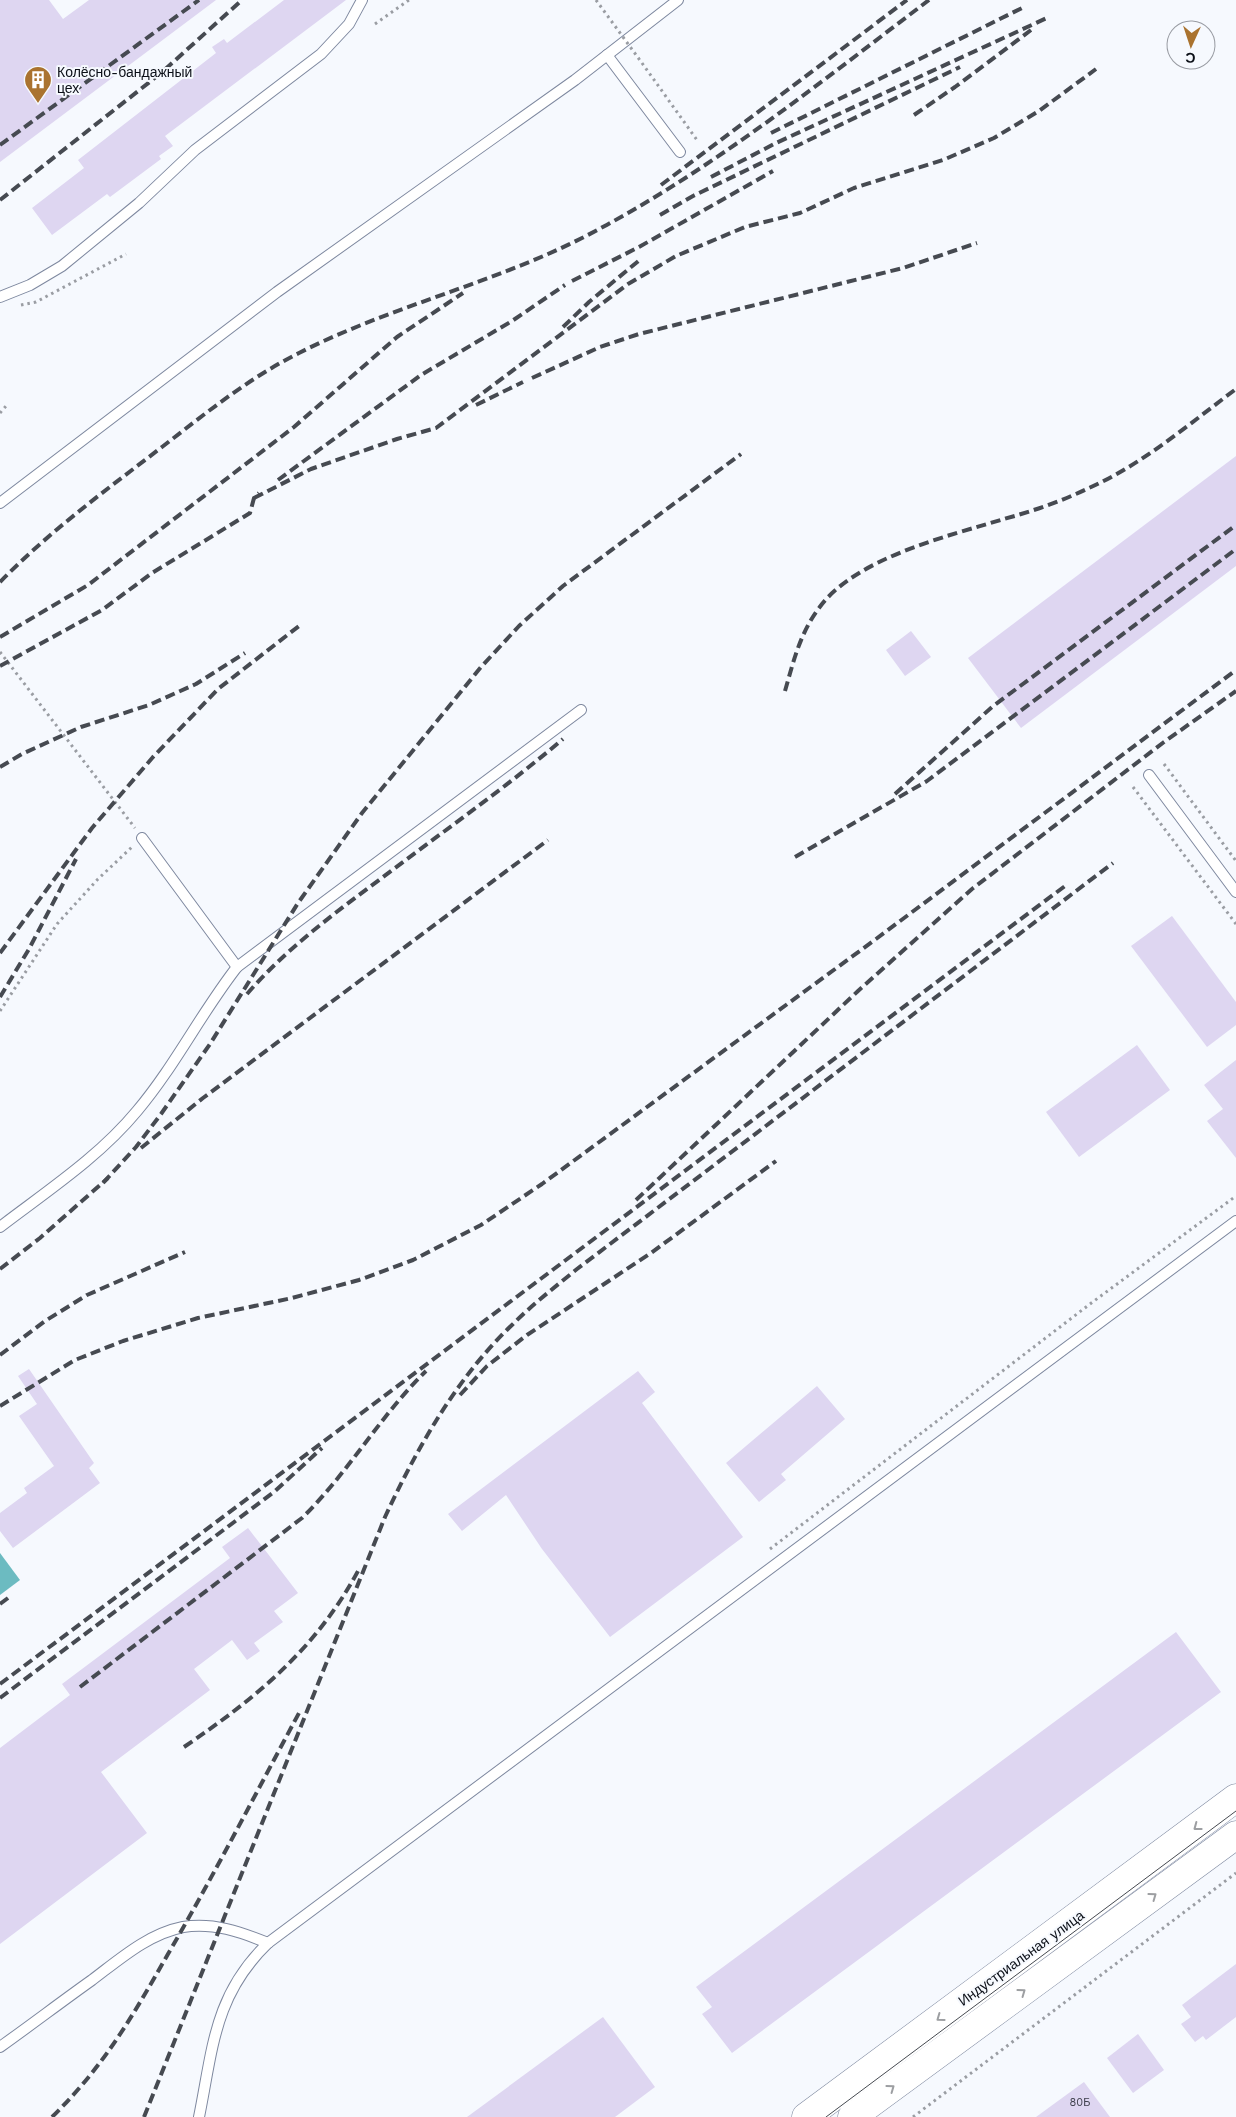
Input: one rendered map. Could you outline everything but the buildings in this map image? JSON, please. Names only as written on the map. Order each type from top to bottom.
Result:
[{"type":"main road","name":"Индустриальная улица","points":[[830,2111],[1236,1798]]},
{"type":"main road","name":"Индустриальная улица","points":[[830,2111],[1236,1835]]},
{"type":"lane","points":[[0,297],[30,285],[62,266],[139,203],[195,150],[321,54],[349,24],[362,0]]},
{"type":"lane","points":[[0,503],[278,292],[607,55],[678,0]]},
{"type":"lane","points":[[607,55],[680,152]]},
{"type":"lane","points":[[0,1227],[61,1181],[125,1125],[155,1087],[237,967],[582,710]]},
{"type":"lane","points":[[1149,775],[1236,892]]},
{"type":"lane","points":[[142,838],[237,967]]},
{"type":"lane","points":[[200,2117],[209,2062],[224,2006],[242,1971],[268,1943],[1236,1221]]},
{"type":"lane","points":[[0,2047],[139,1945],[169,1931],[194,1926],[221,1927],[239,1931],[268,1943]]},
{"type":"path","points":[[375,24],[409,0]]},
{"type":"path","points":[[596,0],[697,140]]},
{"type":"path","points":[[18,306],[36,302],[126,254]]},
{"type":"path","points":[[0,413],[6,406]]},
{"type":"path","points":[[0,652],[142,838],[98,879],[57,924],[0,1011]]},
{"type":"path","points":[[1164,764],[1236,861]]},
{"type":"path","points":[[1133,787],[1236,924]]},
{"type":"path","points":[[763,1554],[1090,1304],[1236,1196]]},
{"type":"path","points":[[913,2117],[1236,1873]]},
{"type":"water","points":[[0,1553],[20,1580],[0,1595]]},
{"type":"tram line","points":[[826,2117],[1236,1811]]},
{"type":"railway","points":[[0,145],[199,0]]},
{"type":"railway","points":[[0,200],[161,73],[242,0]]},
{"type":"railway","points":[[661,185],[907,0]]},
{"type":"railway","points":[[0,582],[58,528],[99,495],[212,409],[263,373],[299,353],[368,322],[512,269],[547,254],[582,238],[628,213],[673,186],[761,126],[929,0]]},
{"type":"railway","points":[[771,133],[1024,7]]},
{"type":"railway","points":[[711,177],[776,143],[1049,17]]},
{"type":"railway","points":[[914,115],[1031,30]]},
{"type":"railway","points":[[660,215],[693,196],[960,67]]},
{"type":"railway","points":[[254,498],[311,469],[397,439],[436,428],[628,284],[676,256],[745,227],[800,213],[854,188],[943,160],[994,138],[1039,111],[1096,69]]},
{"type":"railway","points":[[572,281],[639,247],[773,171]]},
{"type":"railway","points":[[532,378],[600,347],[639,334],[903,268],[977,243]]},
{"type":"railway","points":[[563,327],[589,302],[642,258]]},
{"type":"railway","points":[[278,480],[421,375],[512,321],[565,285]]},
{"type":"railway","points":[[0,637],[88,585],[294,427],[397,337],[463,293]]},
{"type":"railway","points":[[476,405],[523,382]]},
{"type":"railway","points":[[785,691],[798,648],[812,618],[835,591],[855,575],[879,562],[930,541],[1026,513],[1079,493],[1109,478],[1147,455],[1236,389]]},
{"type":"railway","points":[[103,1183],[136,1147],[161,1114],[210,1044],[298,903],[362,813],[481,667],[519,626],[563,586],[741,454]]},
{"type":"railway","points":[[0,666],[102,610],[152,573],[250,513],[254,498],[259,493]]},
{"type":"railway","points":[[895,794],[992,707],[1236,525]]},
{"type":"railway","points":[[795,857],[927,781],[1236,549]]},
{"type":"railway","points":[[0,953],[92,828],[153,757],[218,689],[299,626]]},
{"type":"railway","points":[[0,767],[22,754],[81,727],[149,705],[196,684],[245,653]]},
{"type":"railway","points":[[0,1406],[75,1360],[123,1341],[198,1318],[292,1298],[359,1280],[413,1260],[481,1225],[542,1184],[876,939],[1236,670]]},
{"type":"railway","points":[[636,1200],[858,991],[972,889],[1164,742],[1236,691]]},
{"type":"railway","points":[[247,994],[293,948],[327,920],[563,739]]},
{"type":"railway","points":[[141,1148],[203,1098],[548,840]]},
{"type":"railway","points":[[0,997],[29,949],[76,859]]},
{"type":"railway","points":[[144,2117],[385,1517],[411,1465],[456,1390],[493,1345],[544,1296],[577,1269],[1113,863]]},
{"type":"railway","points":[[0,1684],[1065,886]]},
{"type":"railway","points":[[460,1395],[487,1366],[527,1335],[651,1253],[776,1161]]},
{"type":"railway","points":[[0,1269],[40,1238],[108,1178]]},
{"type":"railway","points":[[0,1355],[45,1321],[87,1295],[185,1252]]},
{"type":"railway","points":[[80,1687],[302,1518],[319,1501],[409,1388],[426,1371]]},
{"type":"railway","points":[[0,1698],[274,1492],[322,1448]]},
{"type":"railway","points":[[184,1747],[236,1710],[282,1670],[323,1625],[358,1571]]},
{"type":"railway","points":[[0,1604],[12,1595]]},
{"type":"railway","points":[[52,2117],[71,2098],[103,2059],[129,2020],[202,1894],[299,1713]]},
{"type":"place","name":"Колёсно-бандажный цех","points":[[38,104]]}]
